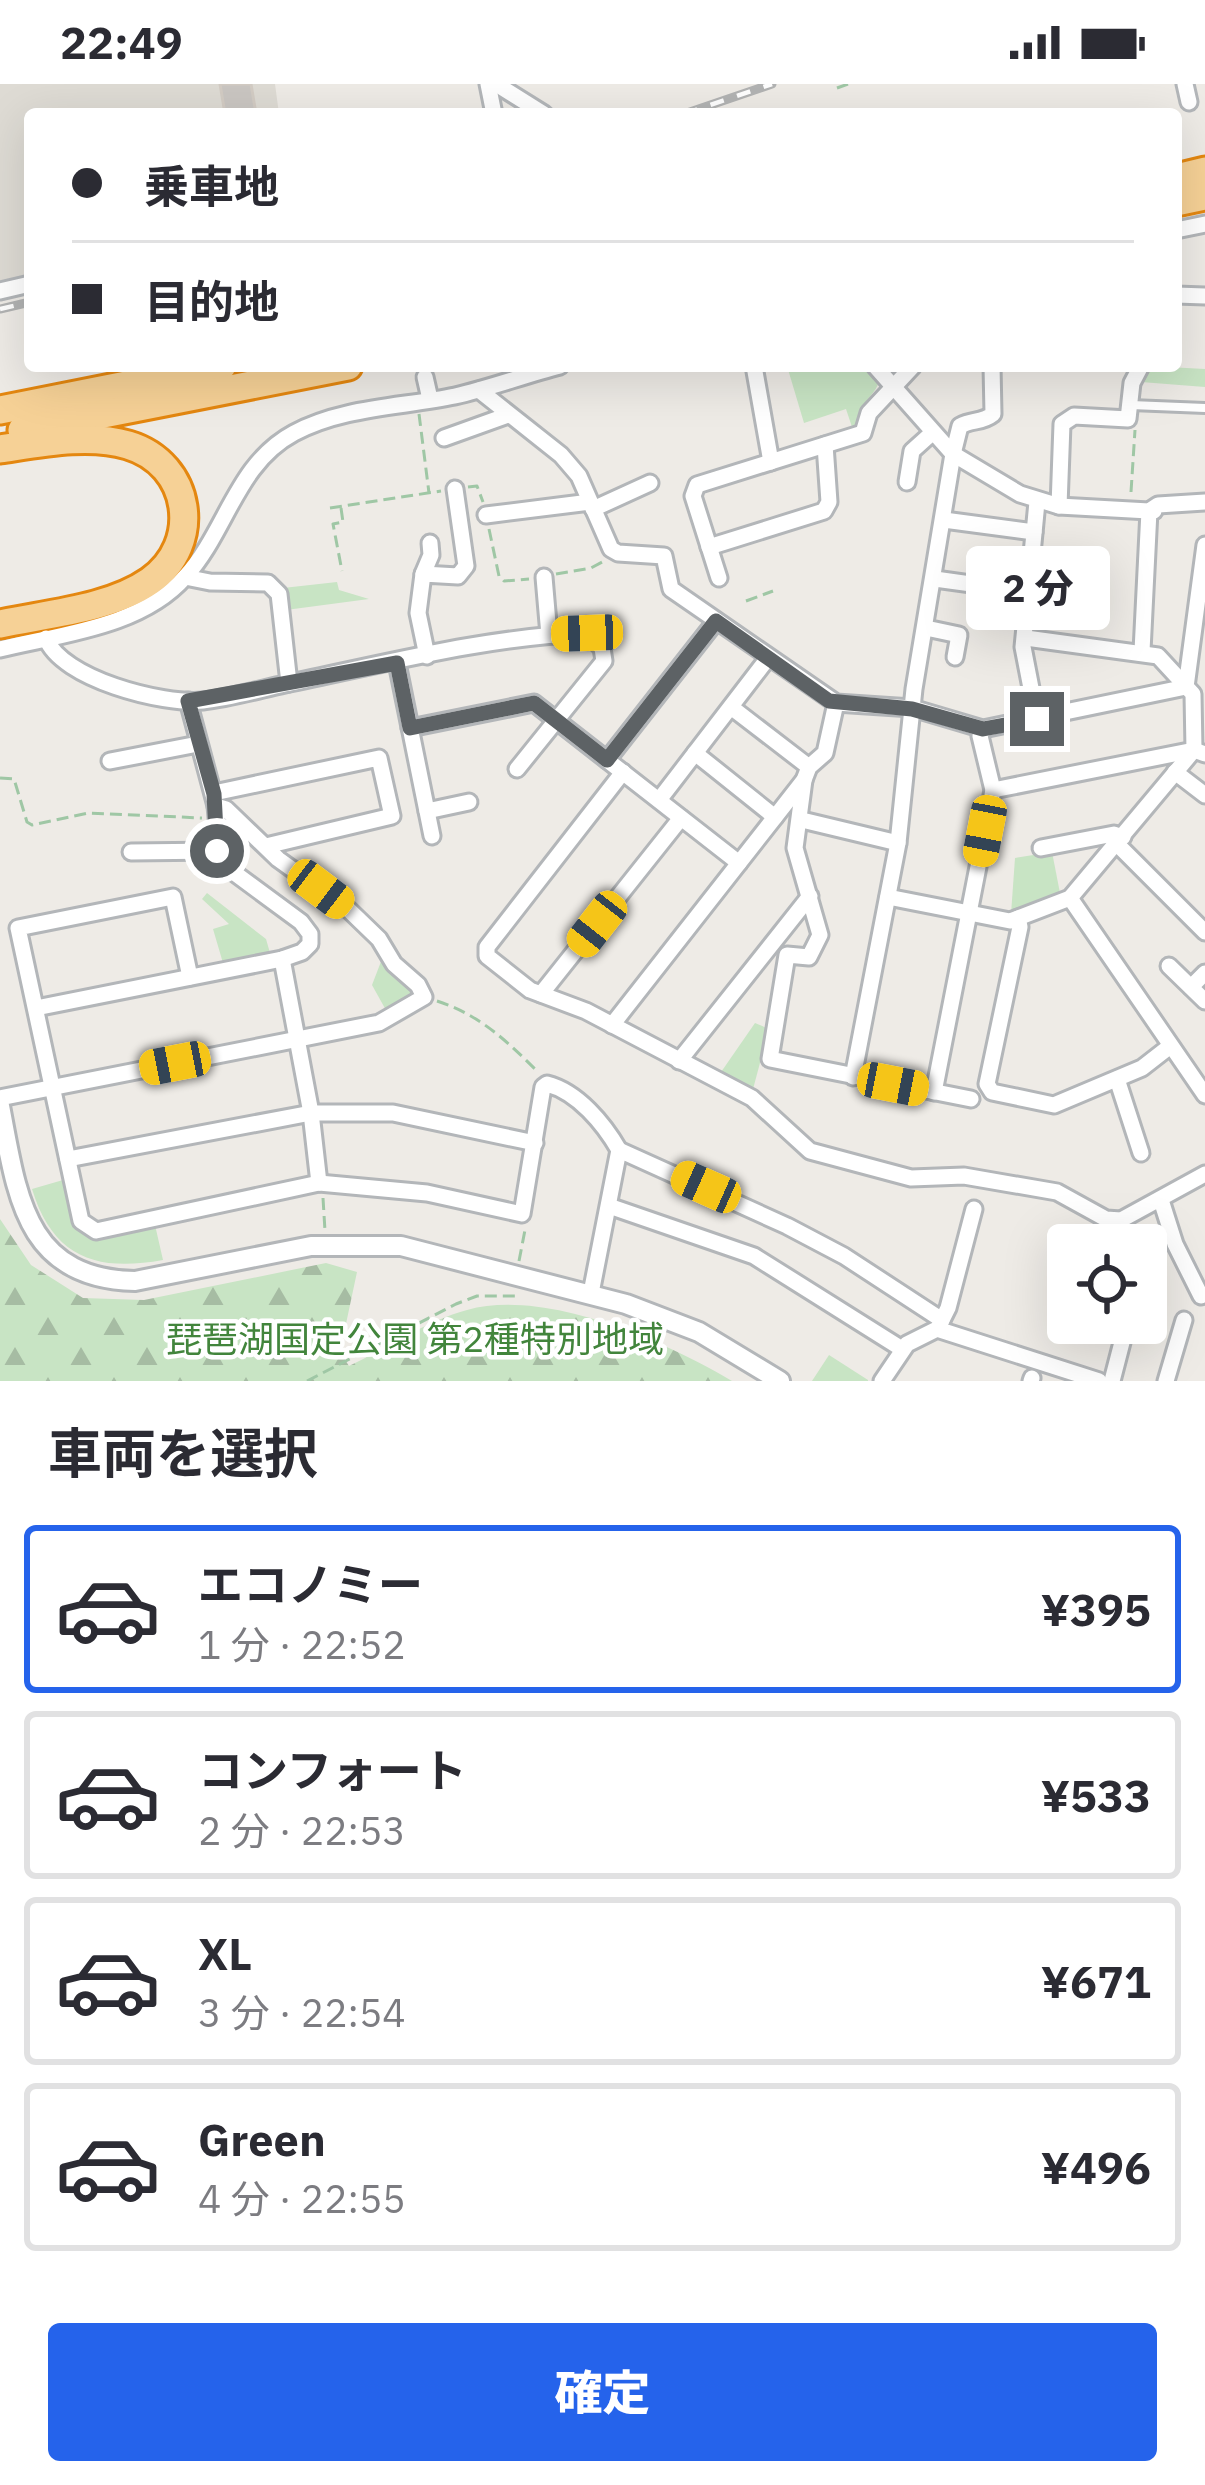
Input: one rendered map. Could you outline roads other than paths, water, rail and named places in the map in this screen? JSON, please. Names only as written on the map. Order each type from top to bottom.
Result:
[{"type":"highway","points":[[0,410],[192,372]]},
{"type":"highway","points":[[0,434],[316,372]]},
{"type":"highway","points":[[0,449],[53,442],[127,444],[149,454],[169,472],[186,514],[175,558],[146,585],[84,606],[0,624]]},
{"type":"street","points":[[492,84],[534,108]]},
{"type":"street","points":[[1185,84],[1189,102]]},
{"type":"street","points":[[0,649],[132,615],[163,598],[185,577],[248,472],[295,432],[328,419],[479,390],[540,372]]},
{"type":"street","points":[[755,372],[770,462]]},
{"type":"street","points":[[880,372],[952,454],[1036,502],[1149,511],[1205,506]]},
{"type":"street","points":[[719,578],[693,496],[697,485],[863,433],[869,413],[906,372]]},
{"type":"street","points":[[853,1077],[898,843],[912,709],[952,454],[961,426],[985,421],[993,414],[992,372]]},
{"type":"street","points":[[1059,506],[1061,424],[1074,416],[1129,412],[1138,372]]},
{"type":"street","points":[[424,400],[425,377]]},
{"type":"street","points":[[479,390],[561,455],[579,476],[611,549],[664,556],[671,589],[836,703],[912,709],[983,729],[1194,695]]},
{"type":"street","points":[[444,438],[508,415]]},
{"type":"street","points":[[908,482],[912,451],[932,433]]},
{"type":"street","points":[[709,547],[824,511],[829,502],[825,445]]},
{"type":"street","points":[[486,515],[591,505],[650,483]]},
{"type":"street","points":[[423,574],[458,575],[466,566],[455,489]]},
{"type":"street","points":[[1036,502],[1023,646],[1037,719]]},
{"type":"street","points":[[1142,651],[1149,511]]},
{"type":"street","points":[[944,520],[1034,532]]},
{"type":"street","points":[[428,656],[418,613],[430,543]]},
{"type":"street","points":[[1199,752],[1194,695],[1205,545]]},
{"type":"street","points":[[185,577],[268,583],[279,594],[289,683]]},
{"type":"street","points":[[544,577],[549,634]]},
{"type":"street","points":[[935,579],[1029,592]]},
{"type":"street","points":[[607,760],[716,621]]},
{"type":"street","points":[[926,628],[958,635],[956,657]]},
{"type":"street","points":[[46,638],[59,657],[107,683],[188,701],[549,634],[587,633],[602,648],[604,662],[517,769]]},
{"type":"street","points":[[1026,638],[1158,656],[1194,695]]},
{"type":"street","points":[[659,800],[768,658]]},
{"type":"street","points":[[397,663],[432,836]]},
{"type":"street","points":[[36,1008],[281,959],[310,944],[310,934],[301,922],[221,863],[215,807],[188,701]]},
{"type":"street","points":[[410,728],[534,703],[739,863]]},
{"type":"street","points":[[612,1024],[826,753],[836,703]]},
{"type":"street","points":[[731,707],[807,773]]},
{"type":"street","points":[[934,1092],[993,790],[980,736],[983,729]]},
{"type":"street","points":[[110,760],[198,744]]},
{"type":"street","points":[[888,897],[1010,920],[1070,898],[1175,772],[1199,752]]},
{"type":"street","points":[[993,790],[1199,752]]},
{"type":"street","points":[[695,753],[775,817]]},
{"type":"street","points":[[215,807],[379,758],[392,816],[266,846]]},
{"type":"street","points":[[623,772],[487,947],[487,956],[541,994],[612,1024],[734,1096],[769,1110],[810,1151],[832,1160],[911,1178],[964,1176],[1057,1192],[1106,1219],[1121,1220],[1205,1174]]},
{"type":"street","points":[[1175,772],[1205,795]]},
{"type":"street","points":[[807,773],[795,848],[820,935],[809,957],[787,955],[768,1054],[775,1062],[971,1100]]},
{"type":"street","points":[[427,811],[469,802]]},
{"type":"street","points":[[215,807],[226,809],[278,859],[349,910],[379,939],[424,997],[379,1023],[0,1102],[25,1216],[46,1248],[83,1274],[110,1281],[135,1281],[310,1246],[370,1244],[435,1254],[591,1294],[699,1332],[780,1381]]},
{"type":"street","points":[[541,994],[681,818]]},
{"type":"street","points":[[802,820],[898,843]]},
{"type":"street","points":[[1041,848],[1114,834],[1205,932]]},
{"type":"street","points":[[131,852],[217,851]]},
{"type":"street","points":[[679,1061],[811,896]]},
{"type":"street","points":[[190,977],[173,897],[18,928],[81,1221],[96,1231],[321,1184],[427,1193],[522,1214],[547,1084],[588,1110],[619,1150],[844,1256],[940,1325],[1099,1381]]},
{"type":"street","points":[[1070,898],[1205,1095]]},
{"type":"street","points":[[1018,918],[1020,927],[987,1084],[992,1092],[1054,1105],[1142,1068],[1169,1047]]},
{"type":"street","points":[[281,959],[321,1184]]},
{"type":"street","points":[[1169,966],[1205,1001]]},
{"type":"street","points":[[1191,987],[1205,973]]},
{"type":"street","points":[[1117,1079],[1141,1153]]},
{"type":"street","points":[[68,1159],[311,1113],[393,1113],[535,1143]]},
{"type":"street","points":[[591,1294],[619,1150]]},
{"type":"street","points":[[1161,1200],[1175,1244],[1201,1296]]},
{"type":"street","points":[[609,1206],[754,1256],[902,1349]]},
{"type":"street","points":[[882,1381],[902,1349],[940,1325],[974,1209]]},
{"type":"street","points":[[1166,1381],[1184,1320]]},
{"type":"street","points":[[1112,1381],[1122,1344]]},
{"type":"lane","points":[[1129,412],[1205,408]]},
{"type":"railway","points":[[702,108],[772,84]]},
{"type":"railway","points":[[0,309],[24,303]]},
{"type":"park label","name":"琵琶湖国定公園 第2種特別地域","points":[[415,1339]]}]
